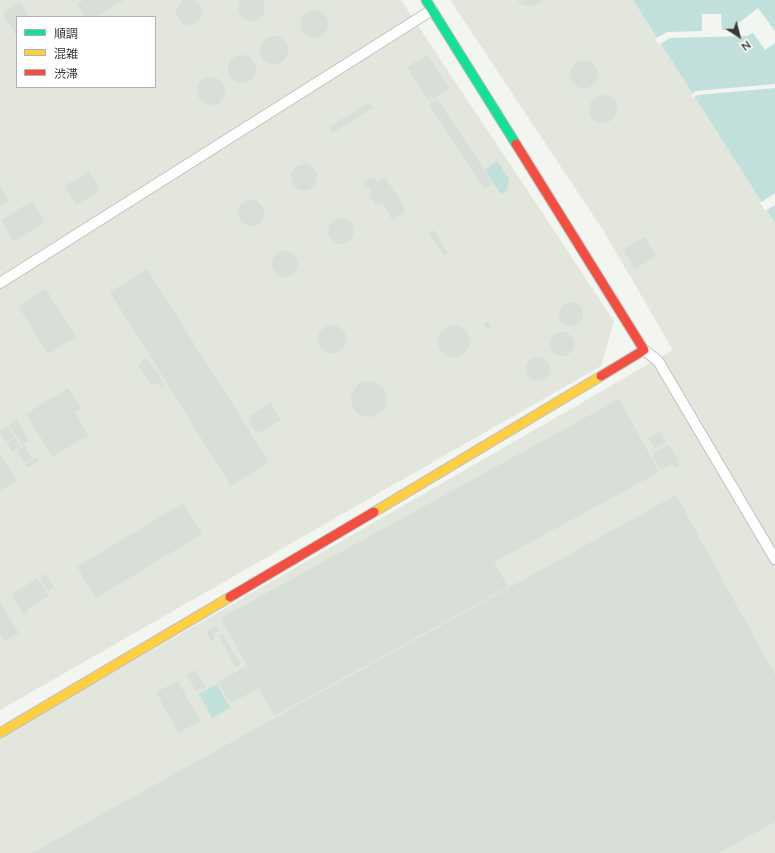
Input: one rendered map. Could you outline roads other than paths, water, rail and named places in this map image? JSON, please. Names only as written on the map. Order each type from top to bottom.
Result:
[{"type":"street","points":[[0,733],[511,431],[644,350],[426,0]]},
{"type":"lane","points":[[0,283],[432,10]]},
{"type":"lane","points":[[644,350],[658,361],[775,560]]},
{"type":"water","points":[[633,0],[775,0],[775,223]]},
{"type":"water","points":[[497,161],[509,179],[507,190],[501,194],[485,170]]},
{"type":"water","points":[[217,684],[230,708],[212,718],[199,694]]}]
